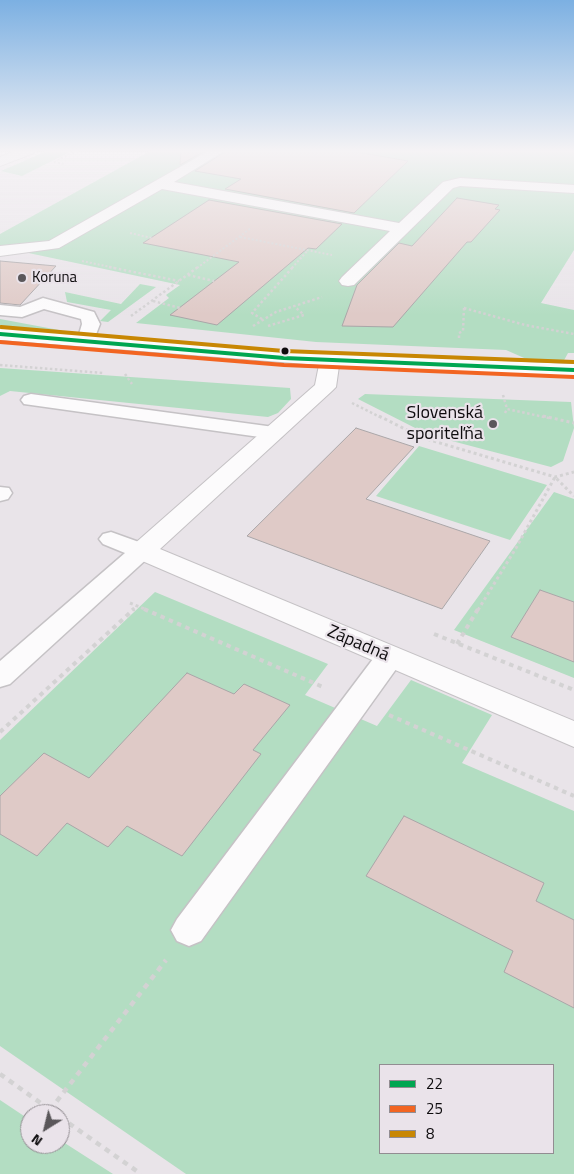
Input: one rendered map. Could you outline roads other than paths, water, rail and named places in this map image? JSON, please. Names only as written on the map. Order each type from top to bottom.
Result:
[{"type":"street","points":[[0,251],[54,245],[123,205]]},
{"type":"street","points":[[274,205],[402,228]]},
{"type":"street","points":[[348,281],[427,205]]},
{"type":"street","points":[[0,334],[330,360],[574,370]]},
{"type":"street","points":[[142,551],[325,387],[330,360]]},
{"type":"street","name":"Západná","points":[[142,551],[389,658],[574,735]]},
{"type":"lane","points":[[0,310],[22,312],[48,297],[88,316],[91,324],[86,341]]},
{"type":"lane","points":[[30,400],[274,433]]},
{"type":"lane","points":[[0,678],[142,551],[111,540]]},
{"type":"lane","points":[[189,930],[389,658]]},
{"type":"place","name":"Koruna","points":[[22,278]]},
{"type":"place","name":"Slovenská sporiteľňa","points":[[493,424]]}]
